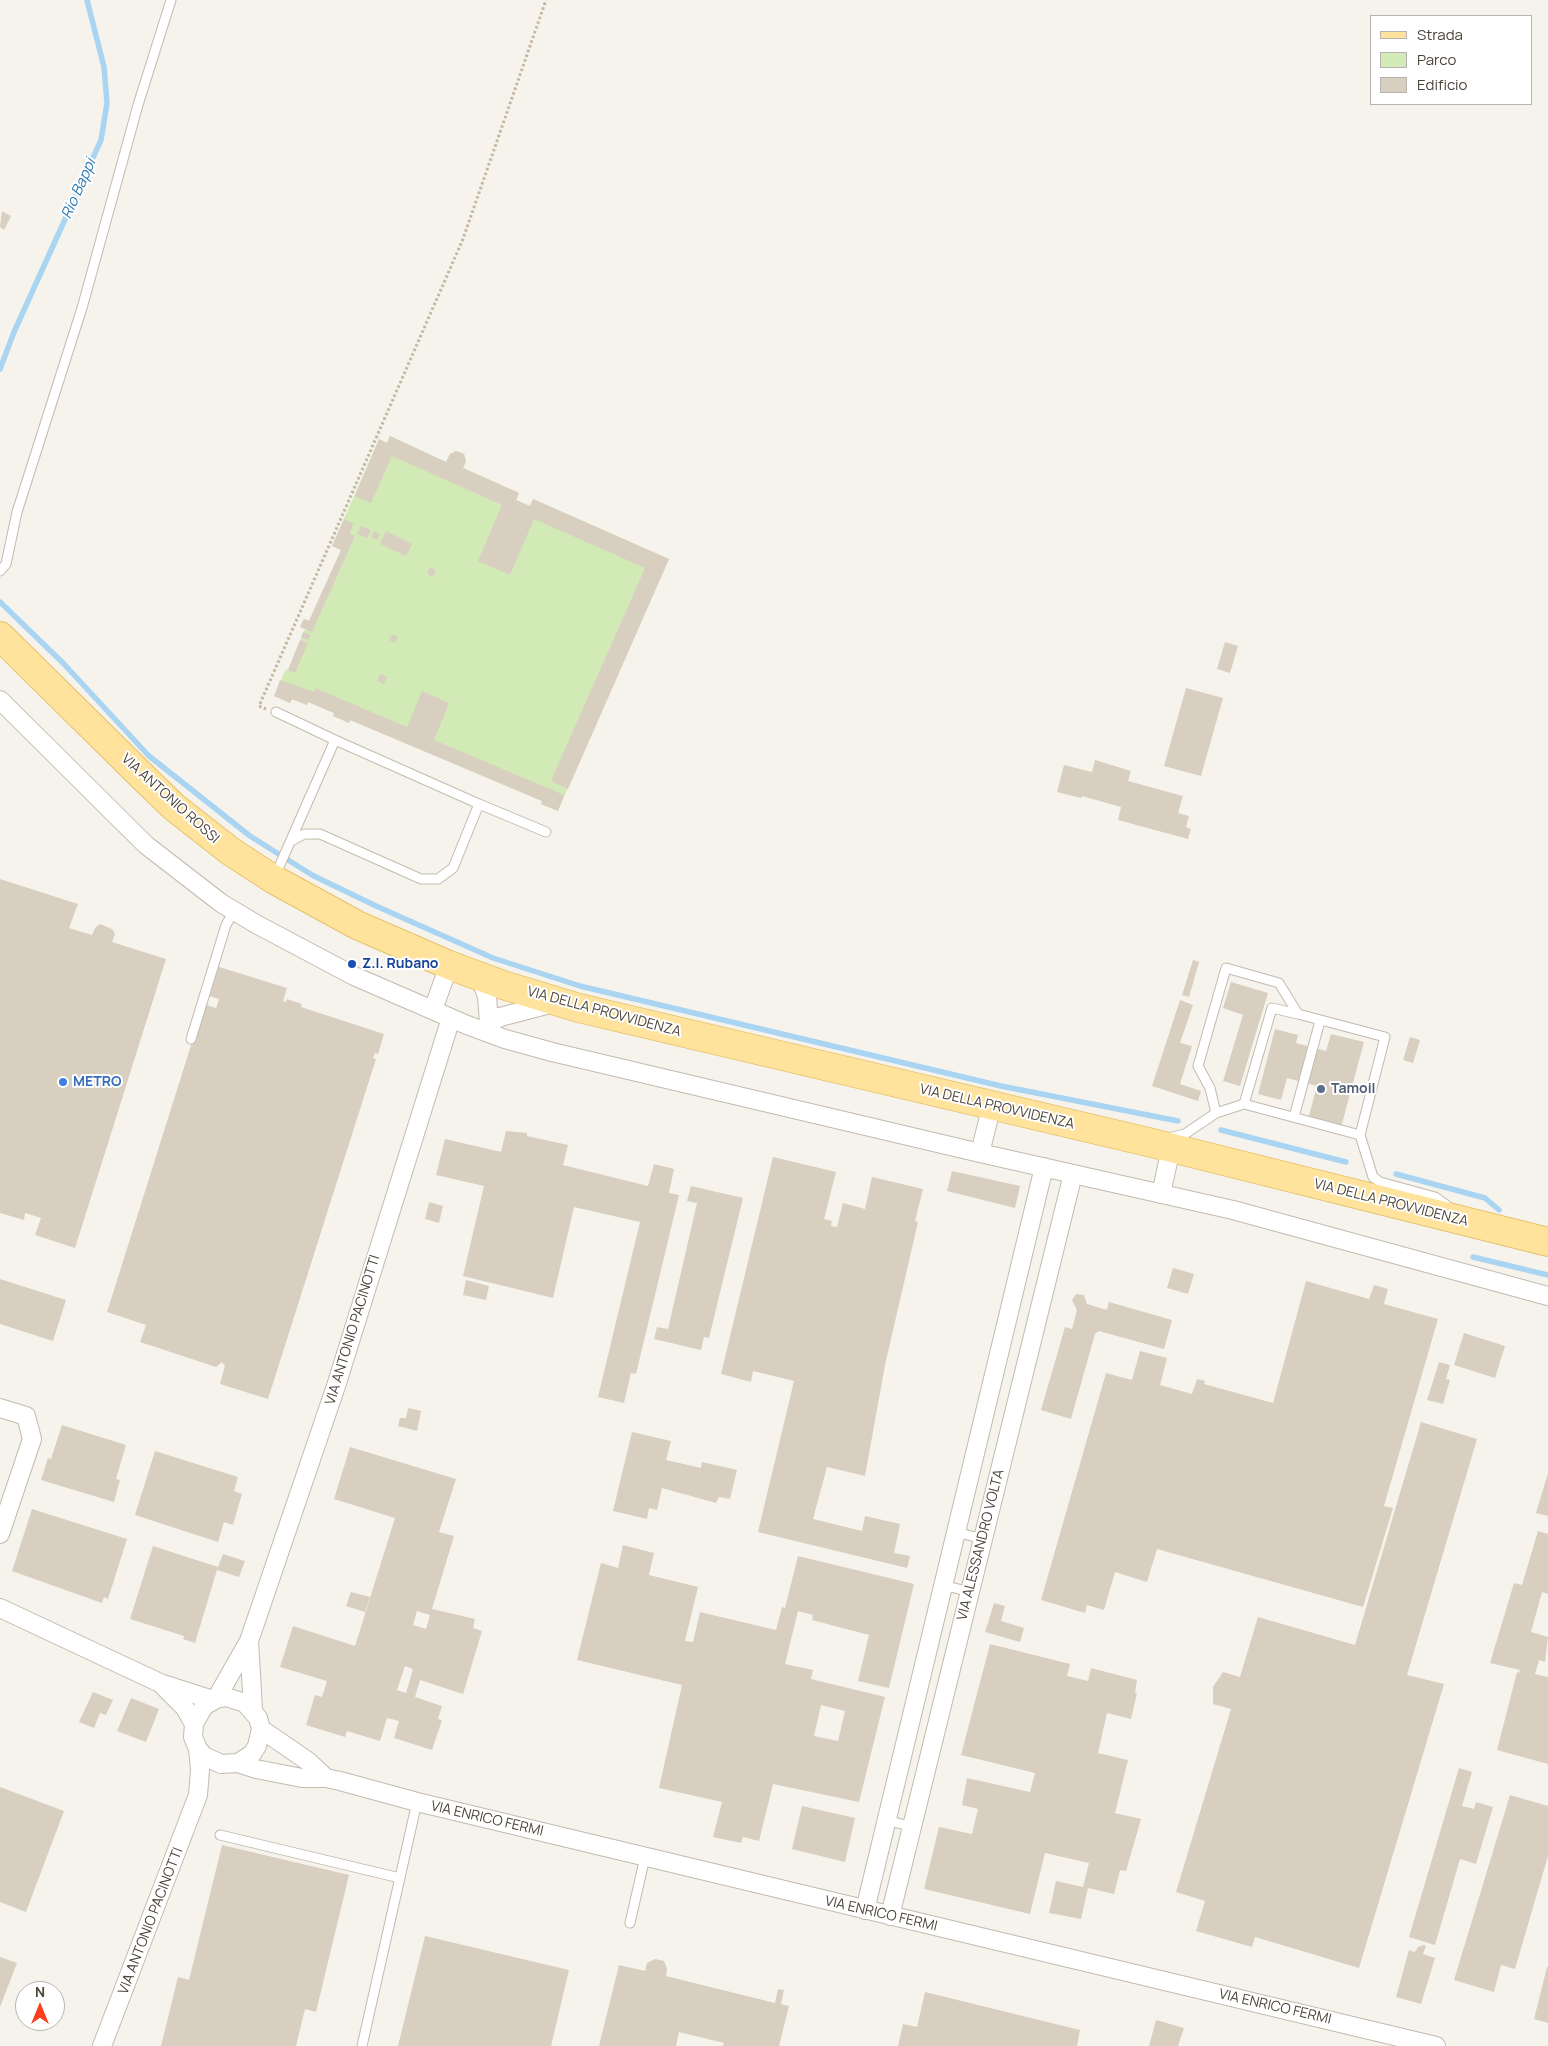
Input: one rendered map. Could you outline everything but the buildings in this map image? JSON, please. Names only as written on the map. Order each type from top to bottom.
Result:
[{"type":"main road","name":"VIA ANTONIO ROSSI","points":[[0,636],[174,807],[230,851],[278,870],[357,926],[449,965]]},
{"type":"main road","name":"VIA DELLA PROVVIDENZA","points":[[449,965],[561,1002],[770,1054],[1160,1145],[1548,1242]]},
{"type":"street","points":[[0,700],[146,845],[186,878],[234,911],[354,976],[451,1018],[487,1027],[552,1052],[980,1153],[1233,1210],[1548,1296]]},
{"type":"street","points":[[433,1010],[449,965]]},
{"type":"street","points":[[479,976],[486,996],[487,1027]]},
{"type":"street","points":[[487,1027],[519,1011],[561,1002]]},
{"type":"street","name":"VIA ANTONIO PACINOTTI","points":[[102,2046],[198,1796],[200,1770],[198,1749],[193,1737],[194,1724],[201,1710],[215,1699],[249,1641],[336,1386],[451,1018]]},
{"type":"street","points":[[980,1153],[992,1105]]},
{"type":"street","points":[[1160,1145],[1161,1194]]},
{"type":"street","name":"VIA ALESSANDRO VOLTA","points":[[865,1910],[1044,1167]]},
{"type":"street","name":"VIA ALESSANDRO VOLTA","points":[[890,1916],[1073,1174]]},
{"type":"street","points":[[0,1408],[26,1416],[32,1439],[0,1534]]},
{"type":"street","points":[[0,1608],[160,1683],[215,1699],[236,1699],[253,1710]]},
{"type":"street","name":"VIA ANTONIO PACINOTTI","points":[[198,1796],[215,1776],[252,1754],[257,1746],[261,1729],[258,1718],[253,1710],[249,1641]]},
{"type":"street","points":[[160,1683],[185,1708],[194,1724]]},
{"type":"street","points":[[261,1729],[309,1762],[326,1778]]},
{"type":"street","points":[[198,1749],[212,1761],[302,1778],[326,1778]]},
{"type":"street","name":"VIA ENRICO FERMI","points":[[326,1778],[645,1857],[1436,2046]]},
{"type":"lane","points":[[0,571],[6,564],[17,512],[82,308],[138,105],[171,0]]},
{"type":"lane","points":[[276,712],[335,740],[546,832]]},
{"type":"lane","points":[[278,870],[335,740]]},
{"type":"lane","points":[[291,843],[304,834],[320,834],[421,879],[438,879],[452,868],[479,804]]},
{"type":"lane","points":[[191,1039],[226,925],[234,911]]},
{"type":"lane","points":[[1216,1113],[1210,1088],[1198,1066],[1226,968],[1279,983],[1298,1014]]},
{"type":"lane","points":[[1244,1104],[1272,1008],[1385,1037],[1360,1135],[1373,1177],[1380,1182],[1435,1197],[1472,1224]]},
{"type":"lane","points":[[1294,1117],[1320,1020]]},
{"type":"lane","points":[[1160,1145],[1185,1134],[1216,1113],[1244,1104],[1360,1135]]},
{"type":"lane","points":[[956,1532],[983,1539]]},
{"type":"lane","points":[[943,1585],[970,1592]]},
{"type":"lane","points":[[362,2046],[418,1802]]},
{"type":"lane","points":[[886,1820],[913,1827]]},
{"type":"lane","points":[[220,1835],[400,1878]]},
{"type":"lane","points":[[630,1923],[645,1857]]},
{"type":"path","points":[[276,712],[259,706],[463,239],[546,0]]},
{"type":"green space","points":[[390,436],[446,462],[450,454],[456,451],[464,454],[466,461],[463,468],[519,493],[516,500],[530,506],[533,499],[669,559],[558,811],[541,804],[542,801],[351,720],[349,723],[334,713],[308,702],[307,705],[292,699],[290,703],[274,696],[286,669],[288,670],[305,629],[300,627],[304,619],[309,621],[341,550],[332,546],[379,439],[387,443]]},
{"type":"waterway","name":"Rio Bappi","points":[[0,369],[14,332],[101,140],[107,103],[104,67],[87,0]]},
{"type":"waterway","points":[[0,602],[63,663],[149,756],[250,836],[312,875],[376,906],[493,958],[580,986],[1001,1086],[1178,1121]]},
{"type":"waterway","points":[[1221,1130],[1346,1162]]},
{"type":"waterway","points":[[1396,1174],[1485,1198],[1499,1210]]},
{"type":"waterway","points":[[1473,1257],[1548,1275]]},
{"type":"place","name":"Z.I. Rubano","points":[[352,964]]},
{"type":"place","name":"METRO","points":[[63,1082]]},
{"type":"place","name":"Tamoil","points":[[1321,1089]]}]
